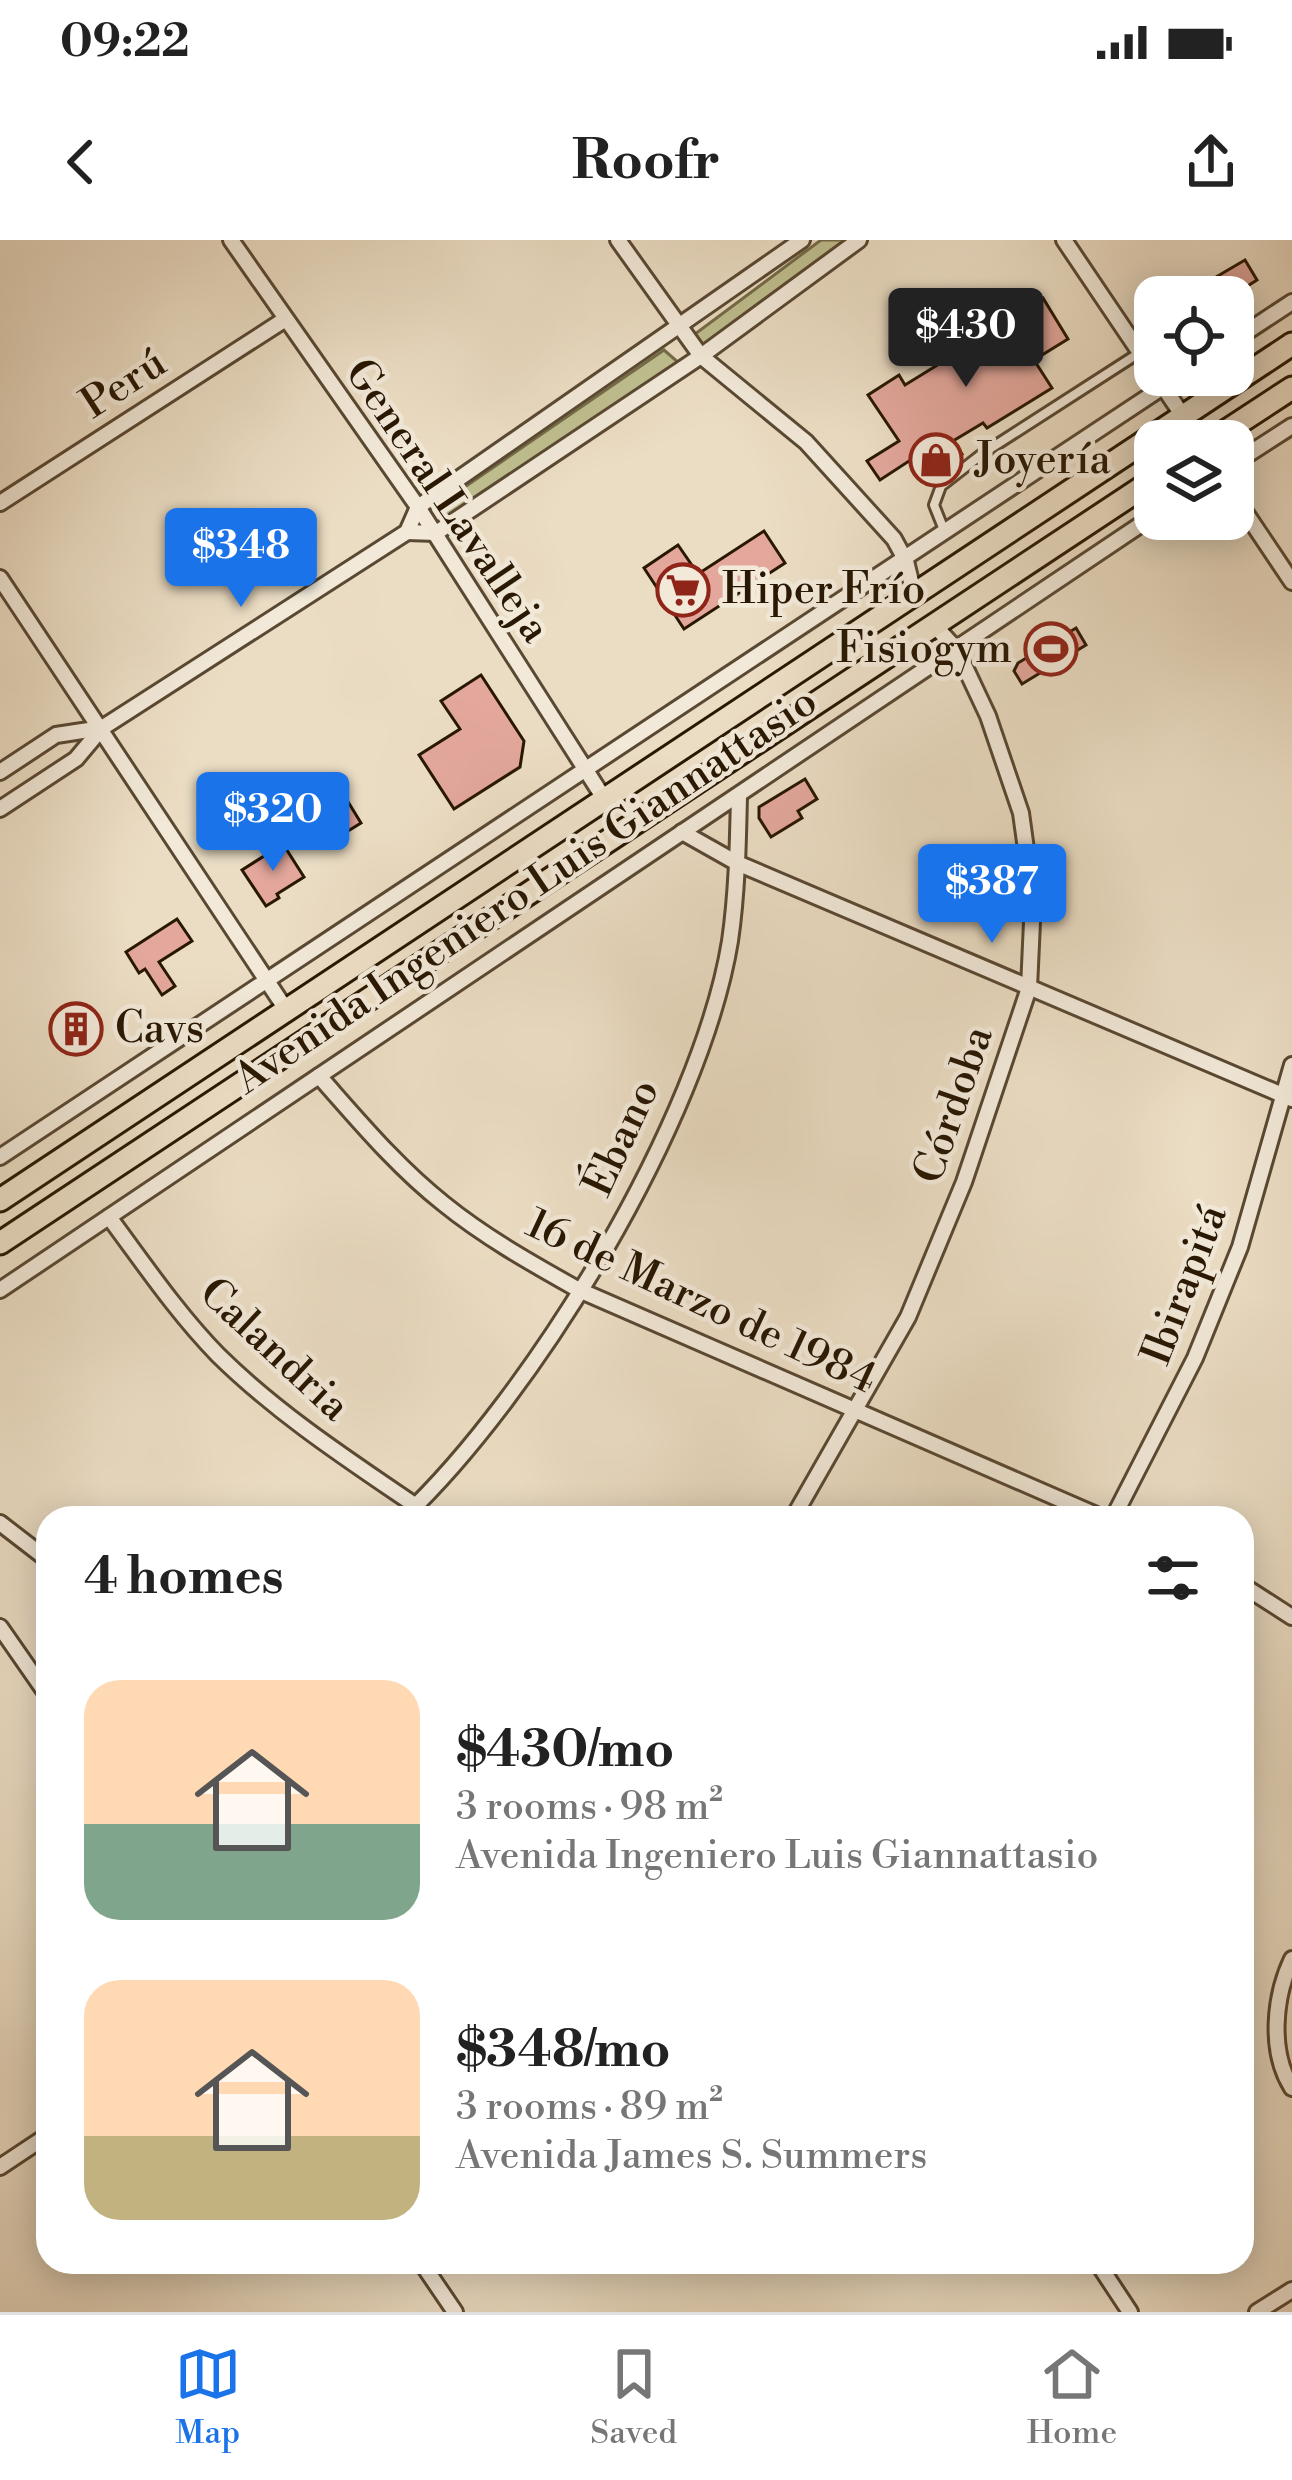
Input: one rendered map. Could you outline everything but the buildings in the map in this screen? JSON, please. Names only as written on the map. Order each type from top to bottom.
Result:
[{"type":"main road","name":"Avenida Ingeniero Luis Giannattasio","points":[[0,1200],[1292,344]]},
{"type":"main road","points":[[1243,420],[1292,388]]},
{"type":"main road","name":"Avenida Ingeniero Luis Giannattasio","points":[[0,1243],[1134,493]]},
{"type":"street","name":"General Lavalleja","points":[[231,240],[436,533],[605,800]]},
{"type":"street","points":[[617,240],[701,356],[806,442],[894,539],[906,561],[914,594]]},
{"type":"street","points":[[0,809],[76,759],[102,728],[407,532],[418,507],[802,240]]},
{"type":"street","points":[[407,532],[436,533],[701,356],[859,240]]},
{"type":"street","points":[[1064,240],[1134,344]]},
{"type":"street","points":[[1254,327],[1292,302]]},
{"type":"street","name":"Perú","points":[[0,502],[284,320]]},
{"type":"street","name":"Avenida Ingeniero Luis Giannattasio","points":[[0,1157],[906,561],[1135,396]]},
{"type":"street","points":[[1169,396],[1183,416]]},
{"type":"street","points":[[1254,450],[1292,426]]},
{"type":"street","points":[[1254,525],[1292,582]]},
{"type":"street","name":"Avenida Ingeniero Luis Giannattasio","points":[[0,1290],[1134,529]]},
{"type":"street","points":[[0,578],[287,1011]]},
{"type":"street","name":"Córdoba","points":[[800,1506],[908,1317],[964,1182],[1029,988],[1033,900],[1021,814],[988,716],[957,650],[936,626]]},
{"type":"street","points":[[0,772],[56,735],[102,728]]},
{"type":"street","name":"Ébano","points":[[416,1506],[512,1393],[580,1290],[643,1181],[690,1071],[729,943],[739,795]]},
{"type":"street","points":[[682,832],[737,862],[1288,1097]]},
{"type":"street","name":"Ibirapitá","points":[[1119,1506],[1204,1336],[1240,1247],[1288,1097],[1292,1065]]},
{"type":"street","name":"16 de Marzo de 1984","points":[[319,1076],[390,1156],[442,1203],[497,1243],[580,1290],[1075,1506]]},
{"type":"street","name":"Calandria","points":[[110,1217],[174,1305],[217,1353],[324,1444],[416,1506]]},
{"type":"street","points":[[0,1523],[36,1551]]},
{"type":"street","points":[[1254,1593],[1292,1617]]},
{"type":"street","points":[[0,1627],[36,1679]]},
{"type":"street","points":[[1292,1959],[1278,2011],[1277,2050],[1292,2088]]},
{"type":"street","points":[[0,2167],[36,2143]]},
{"type":"street","points":[[429,2274],[455,2312]]},
{"type":"street","points":[[1105,2274],[1130,2312]]},
{"type":"street","points":[[1257,2312],[1292,2290]]},
{"type":"lane","points":[[946,534],[934,505],[941,487],[982,454],[1134,357]]},
{"type":"green space","points":[[821,240],[845,240],[704,346],[695,334]]},
{"type":"green space","points":[[664,350],[679,363],[448,517],[437,506]]},
{"type":"place","name":"Joyería","points":[[936,460]]},
{"type":"place","name":"Hiper Frío","points":[[683,590]]},
{"type":"place","name":"Fisiogym","points":[[1051,649]]},
{"type":"place","name":"Cavs","points":[[76,1029]]}]
